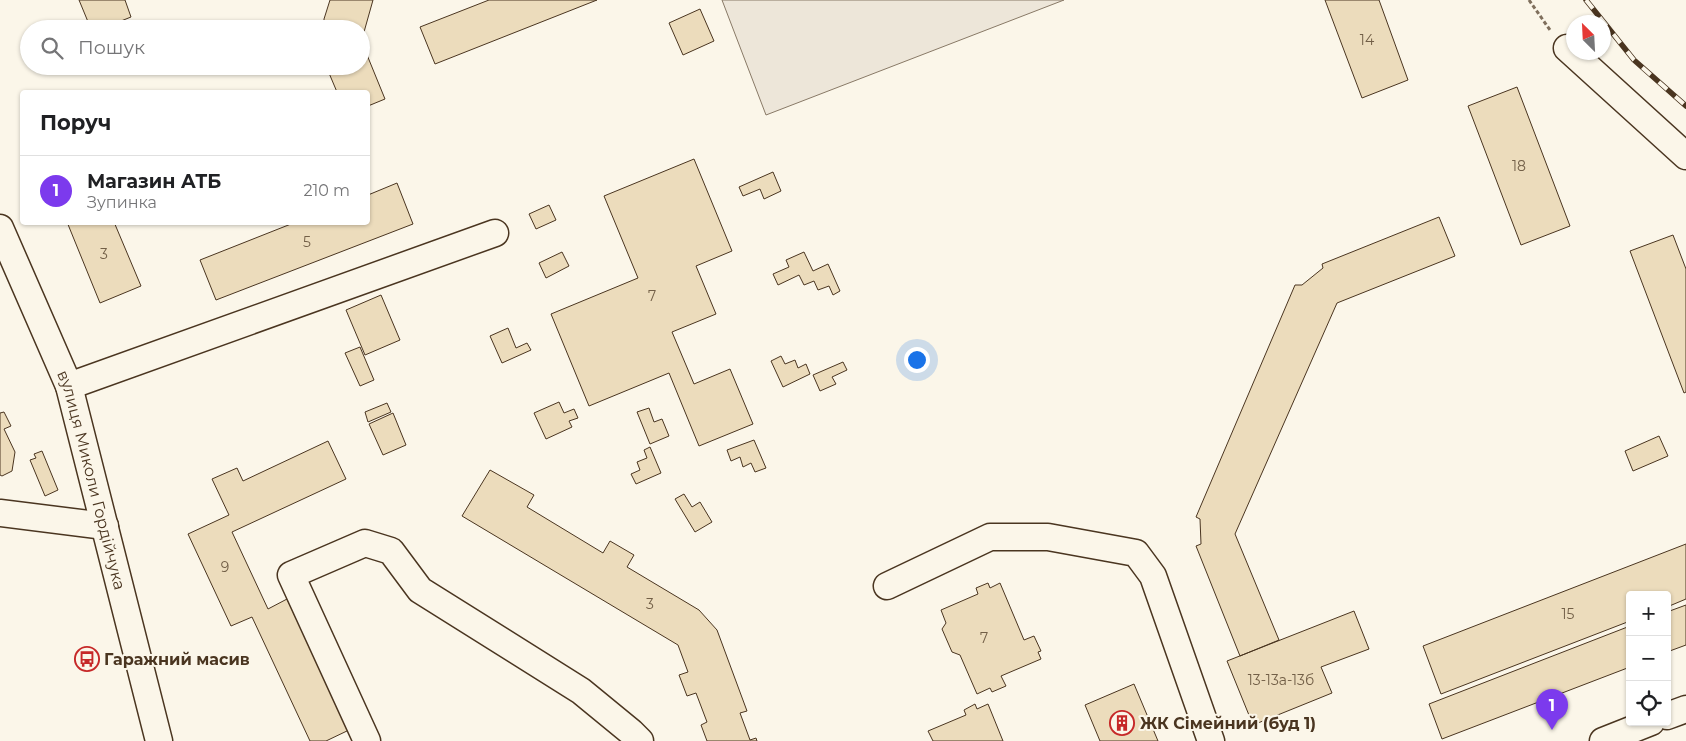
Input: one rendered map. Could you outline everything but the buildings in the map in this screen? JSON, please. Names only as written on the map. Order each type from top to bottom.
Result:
[{"type":"street","points":[[1580,60],[1686,156]]},
{"type":"street","name":"вулиця Миколи Гордійчука","points":[[0,228],[69,386],[158,741]]},
{"type":"street","points":[[69,386],[495,233]]},
{"type":"street","points":[[0,513],[105,526]]},
{"type":"street","points":[[887,586],[990,537],[1048,537],[1136,553],[1153,576],[1211,741]]},
{"type":"street","points":[[367,741],[291,575],[365,543],[391,551],[420,590],[582,691],[640,741]]},
{"type":"street","points":[[1671,715],[1686,709]]},
{"type":"street","points":[[1603,741],[1641,726]]},
{"type":"path","points":[[1529,0],[1547,28],[1566,47]]},
{"type":"shaded area","points":[[722,0],[1064,0],[766,115]]},
{"type":"railway","points":[[1586,0],[1634,60],[1686,106]]},
{"type":"place","name":"Гаражний масив","points":[[87,659]]},
{"type":"place","name":"ЖК Сімейний (буд 1)","points":[[1122,723]]},
{"type":"place","name":"Магазин АТБ","points":[[1552,730]]}]
